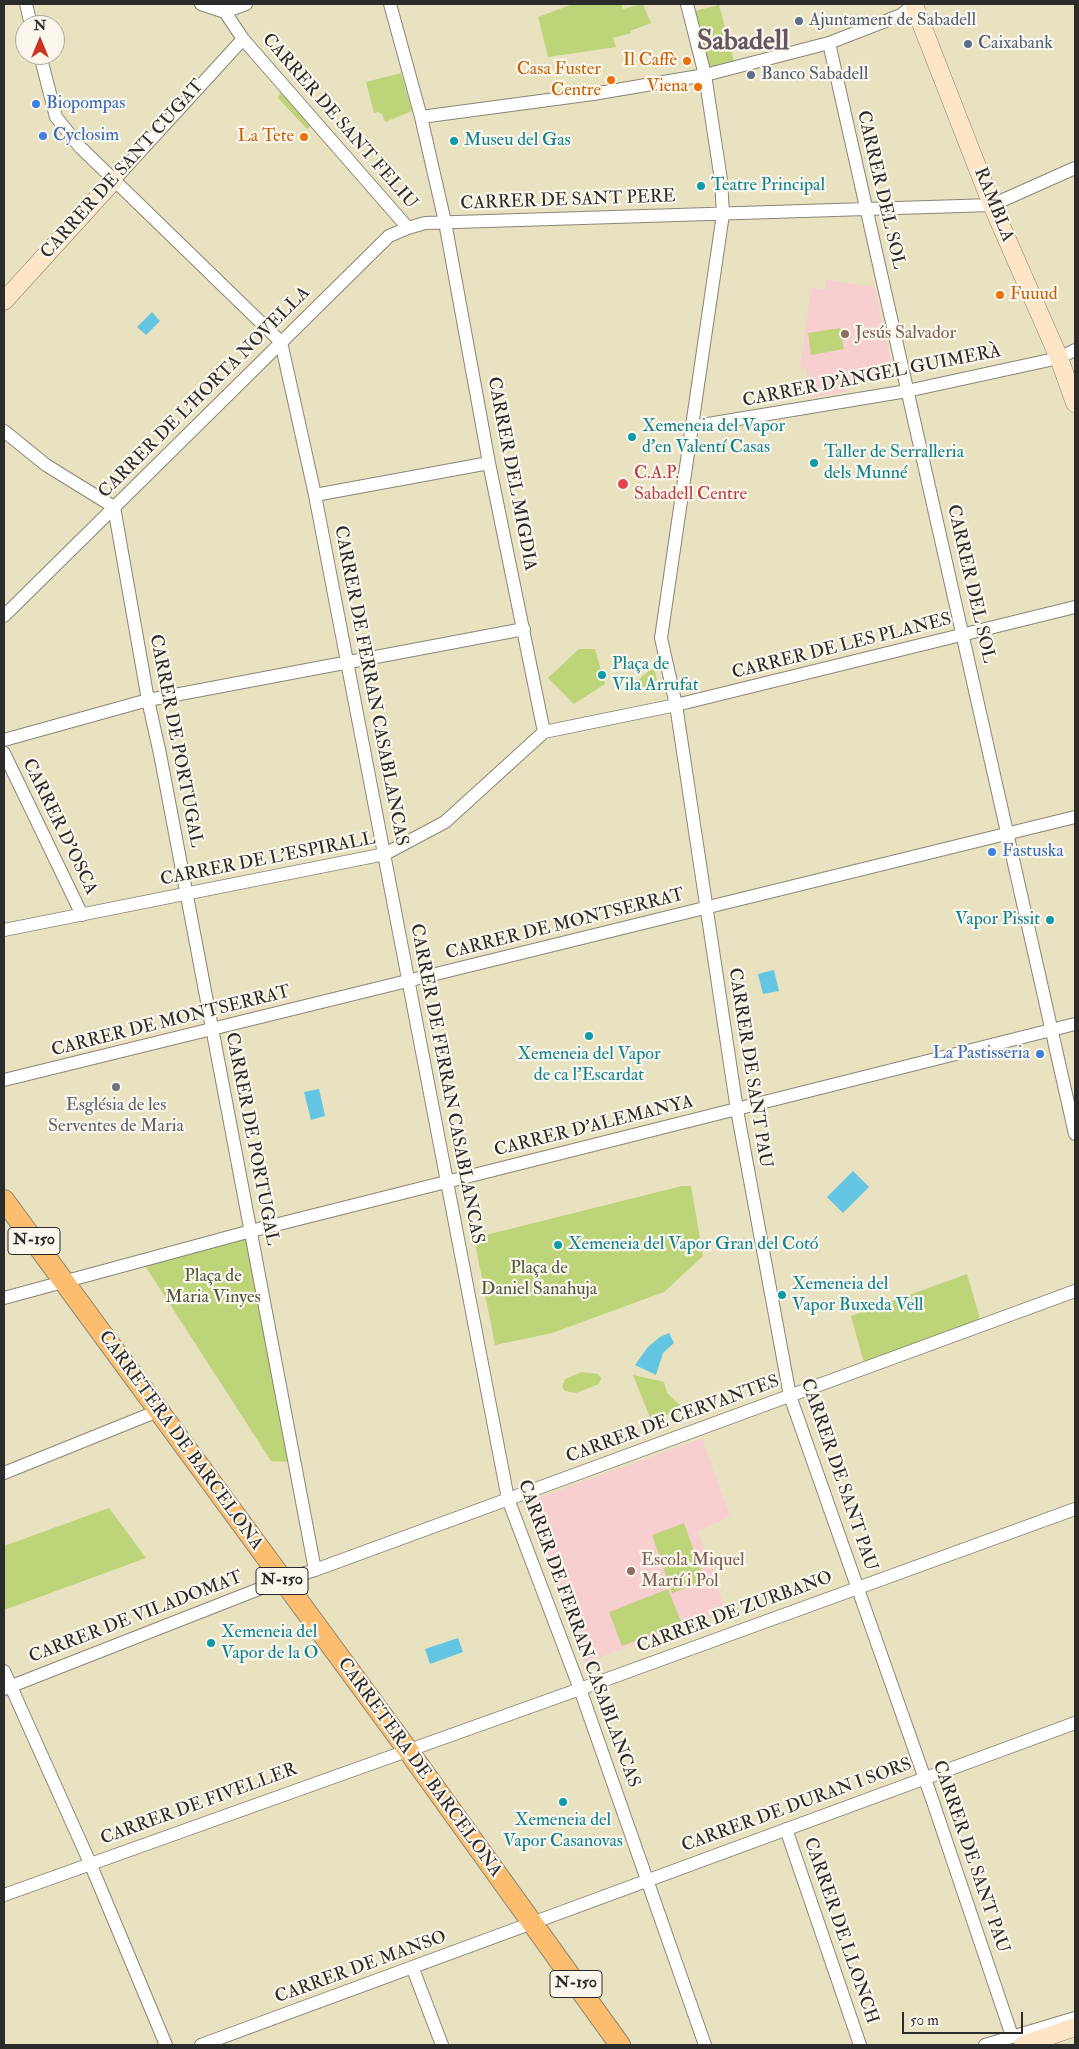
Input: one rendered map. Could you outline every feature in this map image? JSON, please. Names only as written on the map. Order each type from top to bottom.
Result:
[{"type":"main road","name":"CARRETERA DE BARCELONA","points":[[4,1200],[407,1749],[620,2045]]},
{"type":"street","points":[[201,4],[224,8],[246,4]]},
{"type":"street","name":"CARRER DEL MIGDIA","points":[[390,4],[421,117],[445,222],[489,463],[544,732]]},
{"type":"street","name":"CARRER DE SANT PAU","points":[[686,4],[705,75],[721,180],[723,214],[690,427],[661,638],[676,705],[736,1110],[790,1396],[1018,2041]]},
{"type":"street","points":[[421,117],[592,94],[705,75],[829,43],[908,6]]},
{"type":"street","name":"RAMBLA","points":[[908,6],[1059,358],[1075,403]]},
{"type":"street","name":"CARRER DE SANT FELIU","points":[[224,8],[243,39],[408,228]]},
{"type":"street","name":"CARRER DE SANT CUGAT","points":[[4,301],[243,39]]},
{"type":"street","name":"CARRER DEL SOL","points":[[829,43],[1075,1134]]},
{"type":"street","points":[[43,65],[56,117],[80,147],[281,342]]},
{"type":"street","points":[[992,205],[1075,168]]},
{"type":"street","name":"CARRER DE SANT PERE","points":[[445,222],[992,205]]},
{"type":"street","name":"CARRER DE L'HORTA NOVELLA","points":[[4,616],[389,236],[425,223],[445,222]]},
{"type":"street","name":"CARRER DE FERRAN CASABLANCAS","points":[[281,342],[315,495],[508,1499],[580,1689],[705,2045]]},
{"type":"street","name":"CARRER D'ÀNGEL GUIMERÀ","points":[[690,427],[906,391],[1059,358],[1075,350]]},
{"type":"street","points":[[4,431],[46,465],[114,507]]},
{"type":"street","points":[[315,495],[489,463]]},
{"type":"street","name":"CARRER DE PORTUGAL","points":[[114,507],[148,700],[187,893],[315,1570]]},
{"type":"street","name":"CARRER DE LES PLANES","points":[[676,705],[1075,607]]},
{"type":"street","points":[[4,740],[148,700],[347,664],[524,629]]},
{"type":"street","points":[[544,732],[676,705]]},
{"type":"street","name":"CARRER DE L'ESPIRALL","points":[[4,930],[385,854],[445,822],[544,732]]},
{"type":"street","name":"CARRER D'OSCA","points":[[4,753],[82,915]]},
{"type":"street","name":"CARRER DE MONTSERRAT","points":[[4,1080],[212,1031],[1075,817]]},
{"type":"street","name":"CARRER D'ALEMANYA","points":[[4,1298],[251,1231],[1075,1024]]},
{"type":"street","name":"CARRER DE CERVANTES","points":[[282,1580],[315,1570],[1075,1291]]},
{"type":"street","points":[[4,1473],[158,1411]]},
{"type":"street","name":"CARRER DE ZURBANO","points":[[407,1749],[580,1689],[1075,1509]]},
{"type":"street","name":"CARRER DE VILADOMAT","points":[[7,1688],[282,1580]]},
{"type":"street","points":[[4,1671],[7,1688],[90,1863],[166,2045]]},
{"type":"street","name":"CARRER DE DURAN I SORS","points":[[532,1923],[1075,1723]]},
{"type":"street","name":"CARRER DE FIVELLER","points":[[4,1895],[407,1749]]},
{"type":"street","name":"CARRER DE LLONCH","points":[[786,1829],[860,2045]]},
{"type":"street","name":"CARRER DE MANSO","points":[[201,2045],[413,1969],[532,1923]]},
{"type":"street","points":[[413,1969],[442,2045]]},
{"type":"street","points":[[1018,2041],[1075,2018]]},
{"type":"street","points":[[985,2045],[1018,2041],[1075,2027]]},
{"type":"shaded area","name":"Jesús Salvador","points":[[826,280],[875,287],[893,372],[846,383],[847,392],[810,398],[806,368],[800,369],[811,288],[825,290]]},
{"type":"shaded area","name":"Escola Miquel Martí i Pol","points":[[702,1438],[730,1517],[698,1531],[726,1611],[584,1663],[524,1503]]},
{"type":"green space","points":[[573,4],[621,4],[623,9],[643,4],[651,23],[630,31],[631,33],[613,38],[616,47],[548,57],[538,17]]},
{"type":"green space","points":[[719,5],[734,61],[707,69],[691,12]]},
{"type":"green space","points":[[401,73],[412,111],[385,122],[382,114],[374,113],[366,82]]},
{"type":"green space","points":[[280,93],[314,125],[307,129],[278,98]]},
{"type":"green space","points":[[840,328],[844,349],[811,355],[808,333]]},
{"type":"green space","points":[[579,649],[595,649],[605,684],[574,704],[548,678]]},
{"type":"green space","points":[[654,666],[658,686],[625,692]]},
{"type":"green space","name":"Plaça de Daniel Sanahuja","points":[[682,1186],[691,1186],[703,1256],[664,1292],[552,1333],[495,1345],[474,1238]]},
{"type":"green space","name":"Plaça de Maria Vinyes","points":[[247,1232],[295,1462],[271,1461],[142,1261]]},
{"type":"green space","points":[[967,1274],[981,1322],[864,1363],[851,1316]]},
{"type":"green space","points":[[582,1372],[598,1374],[601,1378],[599,1384],[576,1393],[565,1391],[562,1387],[565,1379]]},
{"type":"green space","points":[[633,1375],[664,1382],[667,1393],[684,1409],[651,1420]]},
{"type":"green space","points":[[109,1508],[146,1558],[4,1610],[4,1546]]},
{"type":"green space","points":[[684,1523],[705,1581],[672,1593],[652,1535]]},
{"type":"green space","points":[[668,1589],[682,1624],[622,1646],[609,1612]]},
{"type":"water","points":[[152,312],[160,321],[146,335],[137,327]]},
{"type":"water","points":[[774,970],[779,991],[763,994],[758,974]]},
{"type":"water","points":[[319,1089],[325,1116],[311,1120],[304,1092]]},
{"type":"water","points":[[853,1171],[869,1187],[843,1213],[827,1197]]},
{"type":"water","points":[[669,1333],[674,1343],[663,1353],[656,1375],[635,1365],[648,1347],[660,1337]]},
{"type":"water","points":[[458,1638],[463,1652],[430,1664],[425,1649]]},
{"type":"place","name":"Ajuntament de Sabadell","points":[[799,21]]},
{"type":"place","name":"Caixabank","points":[[968,44]]},
{"type":"place","name":"Il Caffè","points":[[687,61]]},
{"type":"place","name":"Banco Sabadell","points":[[751,75]]},
{"type":"place","name":"Casa Fuster Centre","points":[[611,80]]},
{"type":"place","name":"Viena","points":[[698,87]]},
{"type":"place","name":"Biopompas","points":[[36,104]]},
{"type":"place","name":"Cyclosim","points":[[43,136]]},
{"type":"place","name":"La Tete","points":[[304,137]]},
{"type":"place","name":"Museu del Gas","points":[[454,141]]},
{"type":"place","name":"Teatre Principal","points":[[701,186]]},
{"type":"place","name":"Fuuud","points":[[1000,295]]},
{"type":"place","name":"Jesús Salvador","points":[[845,334]]},
{"type":"place","name":"Xemeneia del Vapor d'en Valentí Casas","points":[[632,437]]},
{"type":"place","name":"Taller de Serralleria dels Munné","points":[[814,463]]},
{"type":"place","name":"C.A.P. Sabadell Centre","points":[[623,484]]},
{"type":"place","name":"Plaça de Vila Arrufat","points":[[602,675]]},
{"type":"place","name":"Fastuska","points":[[992,852]]},
{"type":"place","name":"Vapor Pissit","points":[[1050,920]]},
{"type":"place","name":"Xemeneia del Vapor de ca l'Escardat","points":[[589,1036]]},
{"type":"place","name":"La Pastisseria","points":[[1040,1054]]},
{"type":"place","name":"Església de les Serventes de Maria","points":[[116,1087]]},
{"type":"place","name":"Xemeneia del Vapor Gran del Cotó","points":[[558,1245]]},
{"type":"place","name":"Xemeneia del Vapor Buxeda Vell","points":[[782,1295]]},
{"type":"place","name":"Escola Miquel Martí i Pol","points":[[631,1571]]},
{"type":"place","name":"Xemeneia del Vapor de la O","points":[[211,1643]]},
{"type":"place","name":"Xemeneia del Vapor Casanovas","points":[[563,1802]]},
{"type":"district","name":"Sabadell","points":[[743,43]]}]
